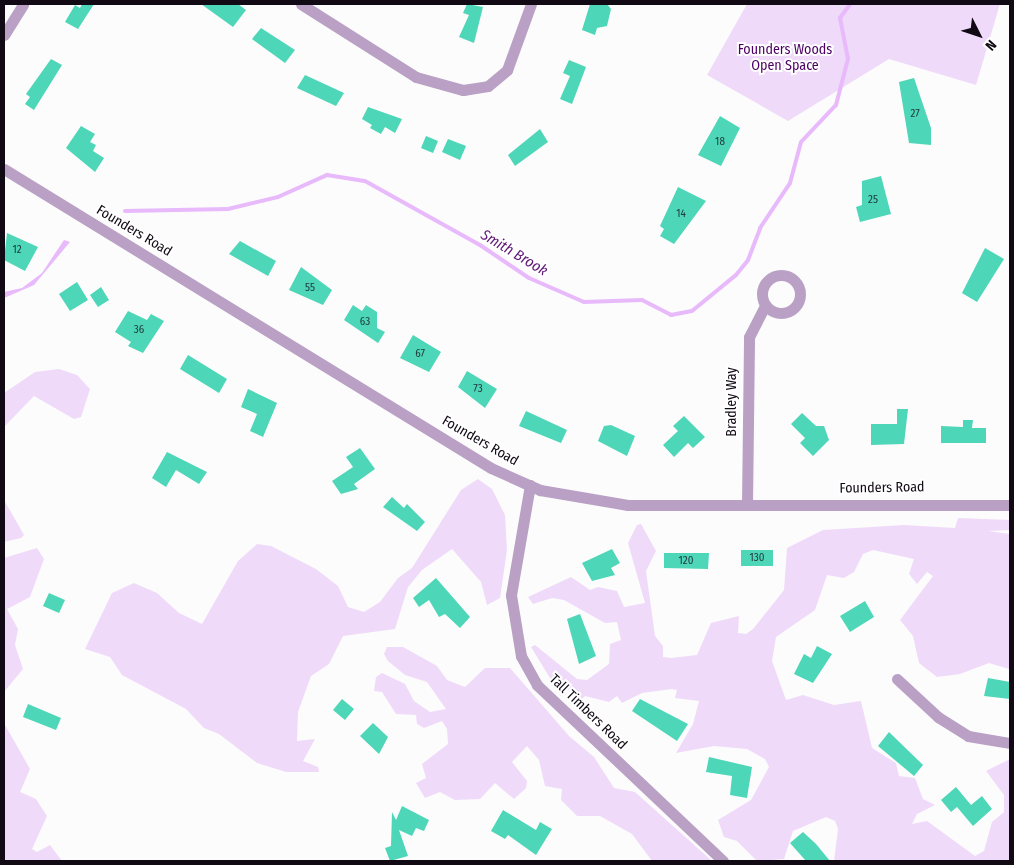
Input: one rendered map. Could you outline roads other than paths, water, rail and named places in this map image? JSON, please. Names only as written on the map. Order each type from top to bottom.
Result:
[{"type":"street","points":[[4,35],[23,4]]},
{"type":"street","points":[[301,4],[416,77],[463,90],[488,86],[507,70],[530,4]]},
{"type":"street","name":"Founders Road","points":[[4,169],[491,468],[530,486],[601,503],[1010,506]]},
{"type":"street","name":"Bradley Way","points":[[747,504],[749,337],[765,305]]},
{"type":"street","name":"Tall Timbers Road","points":[[530,486],[511,595],[521,656],[537,685],[724,861]]},
{"type":"street","points":[[897,678],[938,717],[968,736],[1010,743]]},
{"type":"waterway","name":"Smith Brook","points":[[125,211],[228,209],[278,197],[327,175],[365,181],[480,245],[529,278],[584,302],[642,300],[671,315],[692,311],[736,275],[748,260],[760,228],[790,183],[801,142],[836,105],[848,59],[840,18],[850,4]]},
{"type":"park label","name":"Founders Woods Open Space","points":[[785,58]]}]
